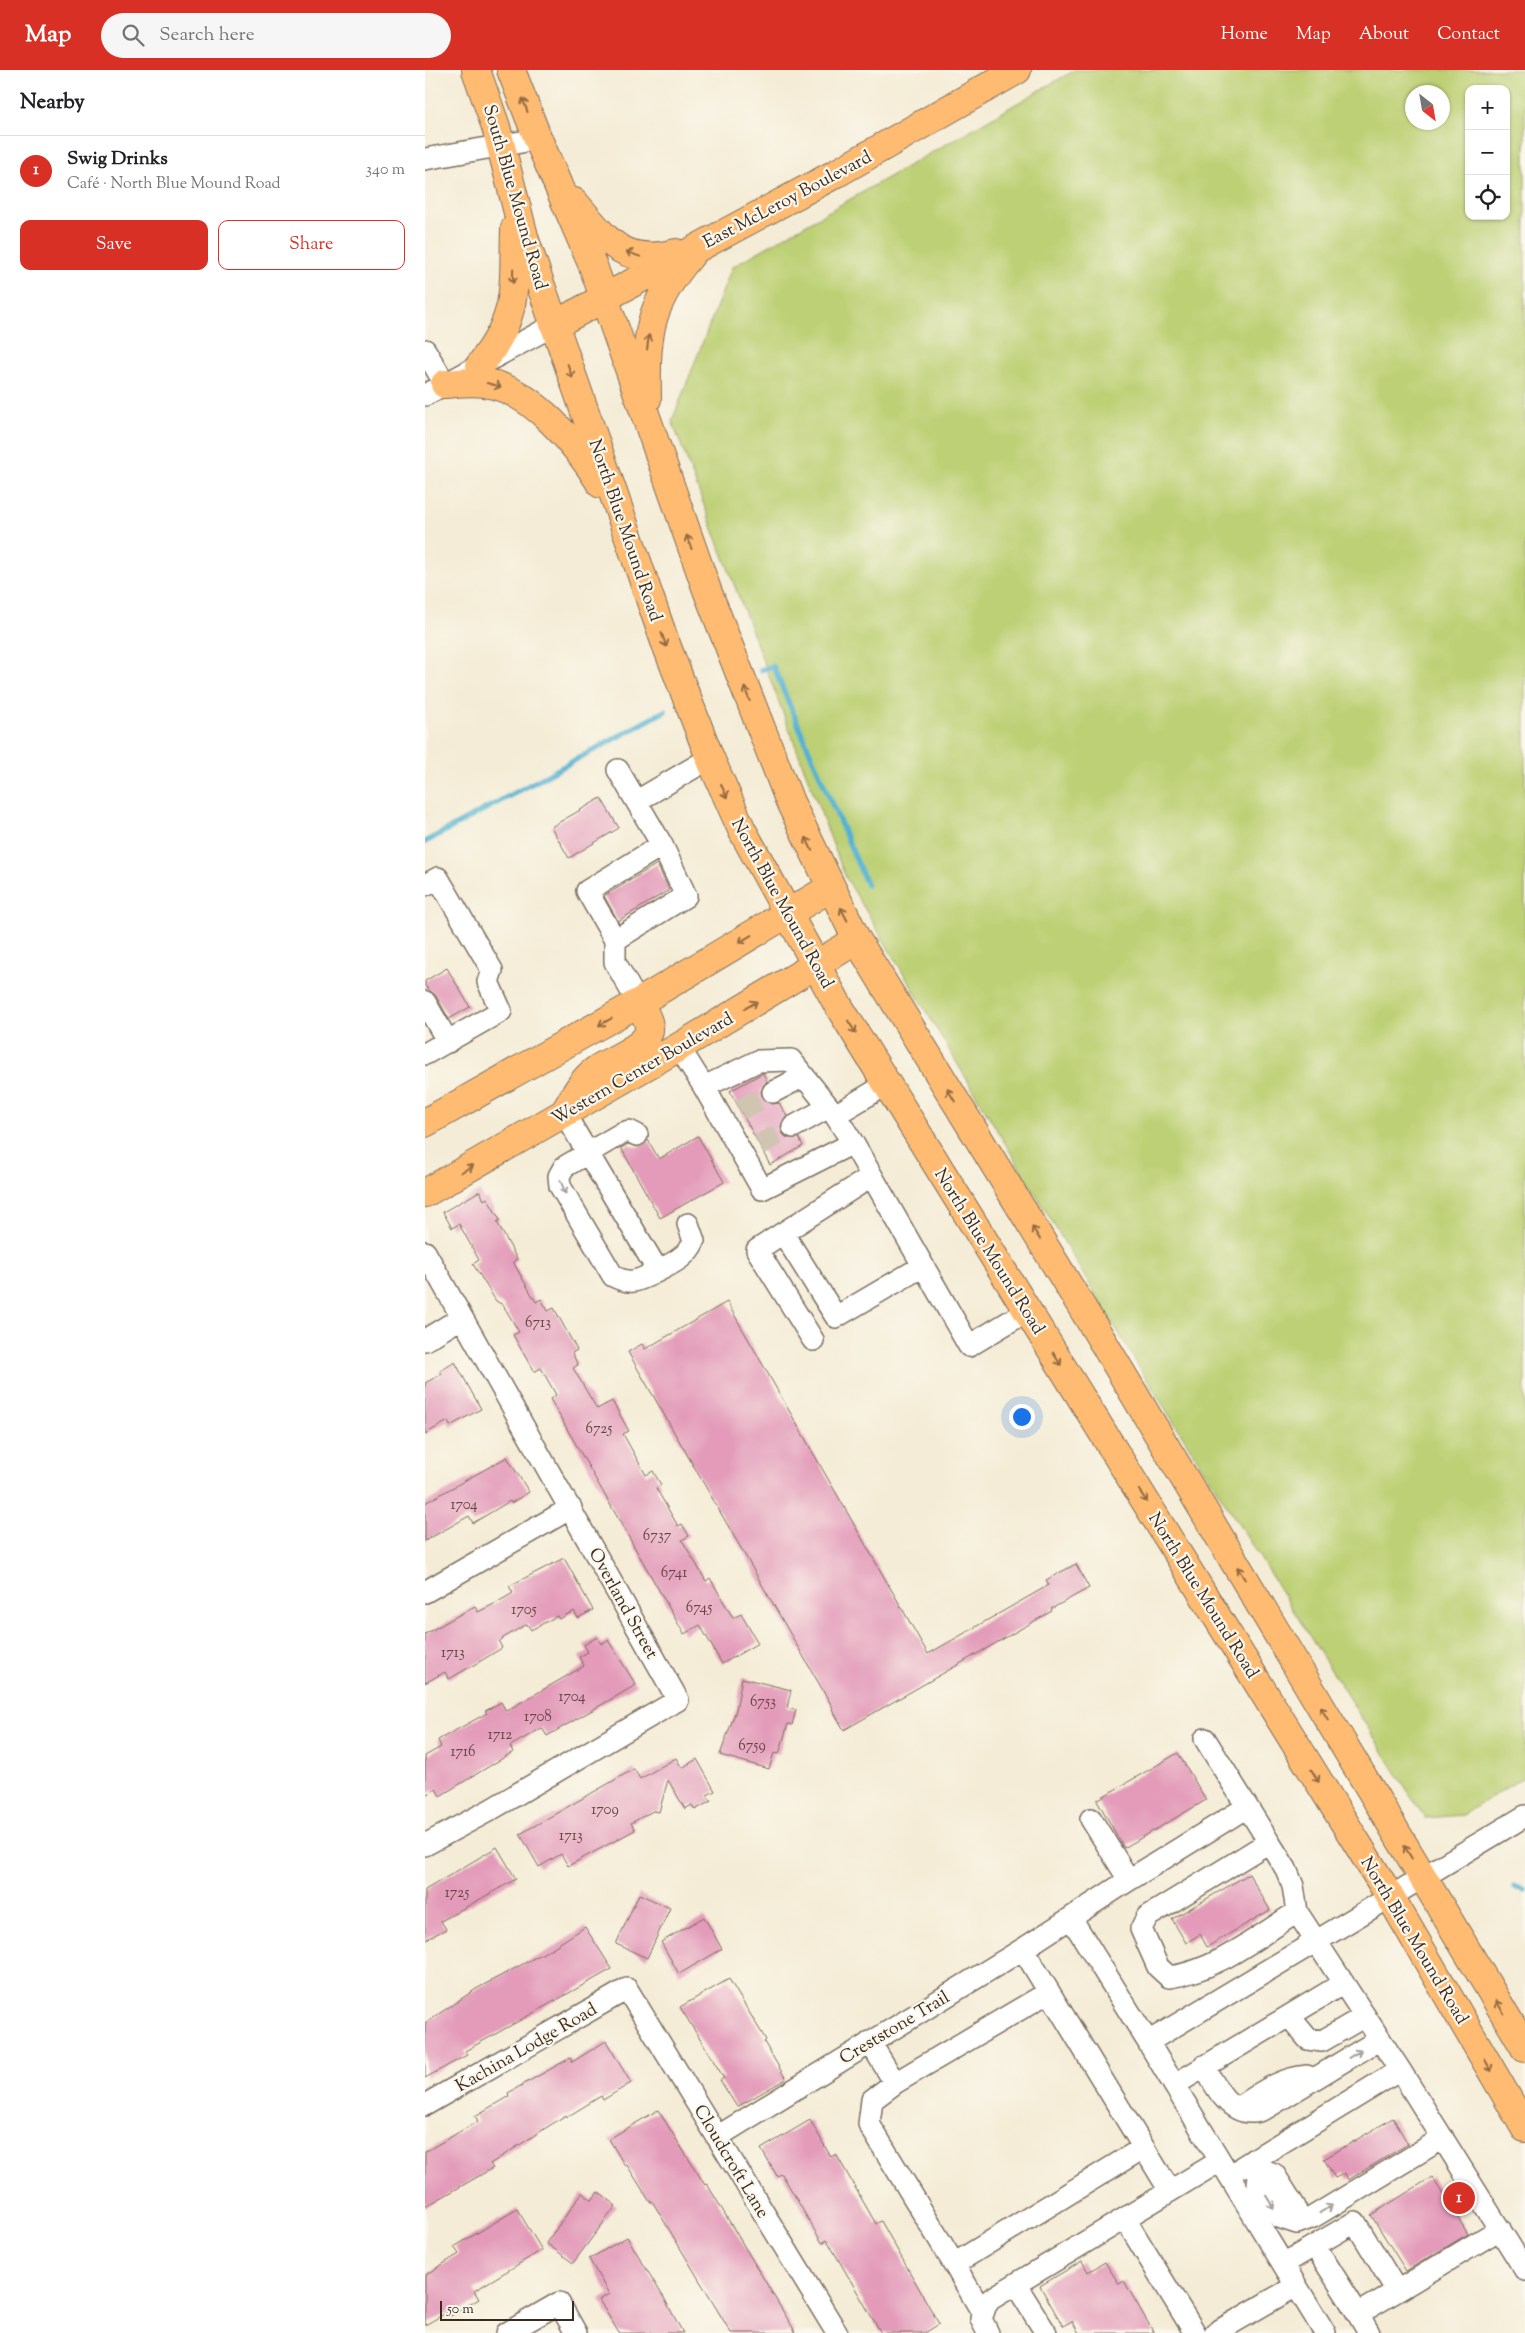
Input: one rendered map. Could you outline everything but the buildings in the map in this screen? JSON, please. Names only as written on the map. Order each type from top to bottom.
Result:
[{"type":"main road","name":"South Blue Mound Road","points":[[476,70],[501,146],[515,209],[554,324]]},
{"type":"main road","name":"South Blue Mound Road","points":[[511,70],[605,298]]},
{"type":"main road","name":"East McLeroy Boulevard","points":[[554,324],[837,173],[1017,70]]},
{"type":"main road","points":[[557,182],[609,241],[632,255],[658,258],[697,247]]},
{"type":"main road","points":[[481,365],[502,336],[513,303],[515,209]]},
{"type":"main road","points":[[648,426],[647,343],[654,310],[676,272],[697,247]]},
{"type":"main road","points":[[605,298],[648,426],[707,590],[790,802],[830,888],[857,940],[1094,1328],[1525,2048]]},
{"type":"main road","name":"North Blue Mound Road","points":[[554,324],[664,639],[710,758],[742,830],[787,914],[815,965],[887,1084],[1391,1898],[1523,2124]]},
{"type":"main road","points":[[435,390],[484,383],[500,386],[517,394],[536,407],[586,463],[622,519]]},
{"type":"main road","points":[[425,1123],[638,1003],[830,888]]},
{"type":"main road","name":"Western Center Boulevard","points":[[425,1193],[679,1048],[857,940]]},
{"type":"main road","points":[[564,1113],[583,1081],[597,1069],[635,1048],[648,1036],[650,1030],[648,1020],[638,1003]]},
{"type":"street","points":[[425,159],[538,139]]},
{"type":"street","points":[[425,350],[435,390],[554,324]]},
{"type":"street","points":[[637,801],[710,758]]},
{"type":"street","points":[[615,940],[687,896],[662,845],[618,770]]},
{"type":"street","points":[[638,1003],[615,962],[615,940],[587,891],[662,845]]},
{"type":"street","points":[[425,885],[438,878],[492,970],[488,982],[501,1011],[425,1054]]},
{"type":"street","points":[[425,1002],[447,1042]]},
{"type":"street","points":[[679,1048],[705,1087],[731,1114],[751,1149],[762,1189],[853,1143]]},
{"type":"street","points":[[705,1087],[758,1061],[791,1060],[832,1111],[853,1143],[969,1346],[1027,1310]]},
{"type":"street","points":[[773,1092],[804,1076]]},
{"type":"street","points":[[793,1127],[832,1111],[887,1084]]},
{"type":"street","points":[[564,1113],[658,1272]]},
{"type":"street","points":[[637,1135],[629,1131],[621,1133],[564,1167],[559,1176],[561,1186],[613,1276],[622,1281],[633,1282],[658,1272],[685,1255],[691,1249],[694,1241],[688,1224]]},
{"type":"street","points":[[813,1340],[757,1250],[872,1176]]},
{"type":"street","points":[[783,1233],[836,1317],[923,1266]]},
{"type":"street","name":"Overland Street","points":[[425,1252],[679,1700],[490,1810],[425,1845]]},
{"type":"street","points":[[425,1340],[461,1318]]},
{"type":"street","points":[[425,1592],[571,1508]]},
{"type":"street","points":[[1205,1739],[1286,1869],[1293,1886],[1297,1912],[1342,1984],[1401,2070],[1525,2270]]},
{"type":"street","name":"Creststone Trail","points":[[717,2137],[1023,1949],[1129,1880],[1247,1808]]},
{"type":"street","points":[[1148,2042],[1525,1816]]},
{"type":"street","points":[[1091,1819],[1129,1880]]},
{"type":"street","points":[[1269,1842],[1147,1917],[1141,1929],[1158,1967],[1169,1977],[1189,1975],[1208,1967],[1297,1912]]},
{"type":"street","points":[[1071,1918],[1325,2333]]},
{"type":"street","points":[[1023,1949],[1170,2191]]},
{"type":"street","points":[[1174,2084],[1342,1984]]},
{"type":"street","name":"Kachina Lodge Road","points":[[425,2105],[627,1989]]},
{"type":"street","name":"Cloudcroft Lane","points":[[627,1989],[837,2333]]},
{"type":"street","points":[[983,2312],[869,2124],[872,2100],[895,2083],[1049,1992]]},
{"type":"street","points":[[1289,2016],[1308,2039],[1322,2042],[1365,2016]]},
{"type":"street","points":[[1204,2066],[1222,2096],[1237,2108],[1253,2113],[1268,2107],[1380,2039]]},
{"type":"street","points":[[870,2042],[895,2083]]},
{"type":"street","points":[[988,2333],[981,2319],[991,2300],[1170,2191],[1224,2168],[1257,2164],[1401,2070]]},
{"type":"street","points":[[1257,2164],[1274,2174],[1295,2207],[1297,2223],[1313,2217],[1443,2138]]},
{"type":"street","points":[[954,2264],[1143,2148]]},
{"type":"street","points":[[1125,2218],[1195,2333]]},
{"type":"street","points":[[1283,2264],[1355,2222],[1397,2291]]},
{"type":"street","points":[[1358,2314],[1500,2230]]},
{"type":"street","points":[[1315,2246],[1369,2333]]},
{"type":"street","points":[[1016,2285],[1046,2333]]},
{"type":"street","points":[[1215,2333],[1296,2286]]},
{"type":"street","points":[[507,2333],[559,2302],[577,2333]]},
{"type":"green space","points":[[1075,70],[1525,70],[1525,1776],[1463,1815],[1425,1818],[1142,1372],[845,876],[672,421],[732,267]]},
{"type":"waterway","points":[[761,670],[773,666],[867,885]]},
{"type":"waterway","points":[[425,842],[665,711]]},
{"type":"waterway","points":[[1514,1887],[1525,1890]]},
{"type":"tunnel","points":[[740,1110],[773,1092]]},
{"type":"tunnel","points":[[759,1145],[793,1127]]},
{"type":"place","name":"Swig Drinks","points":[[1459,2198]]}]
